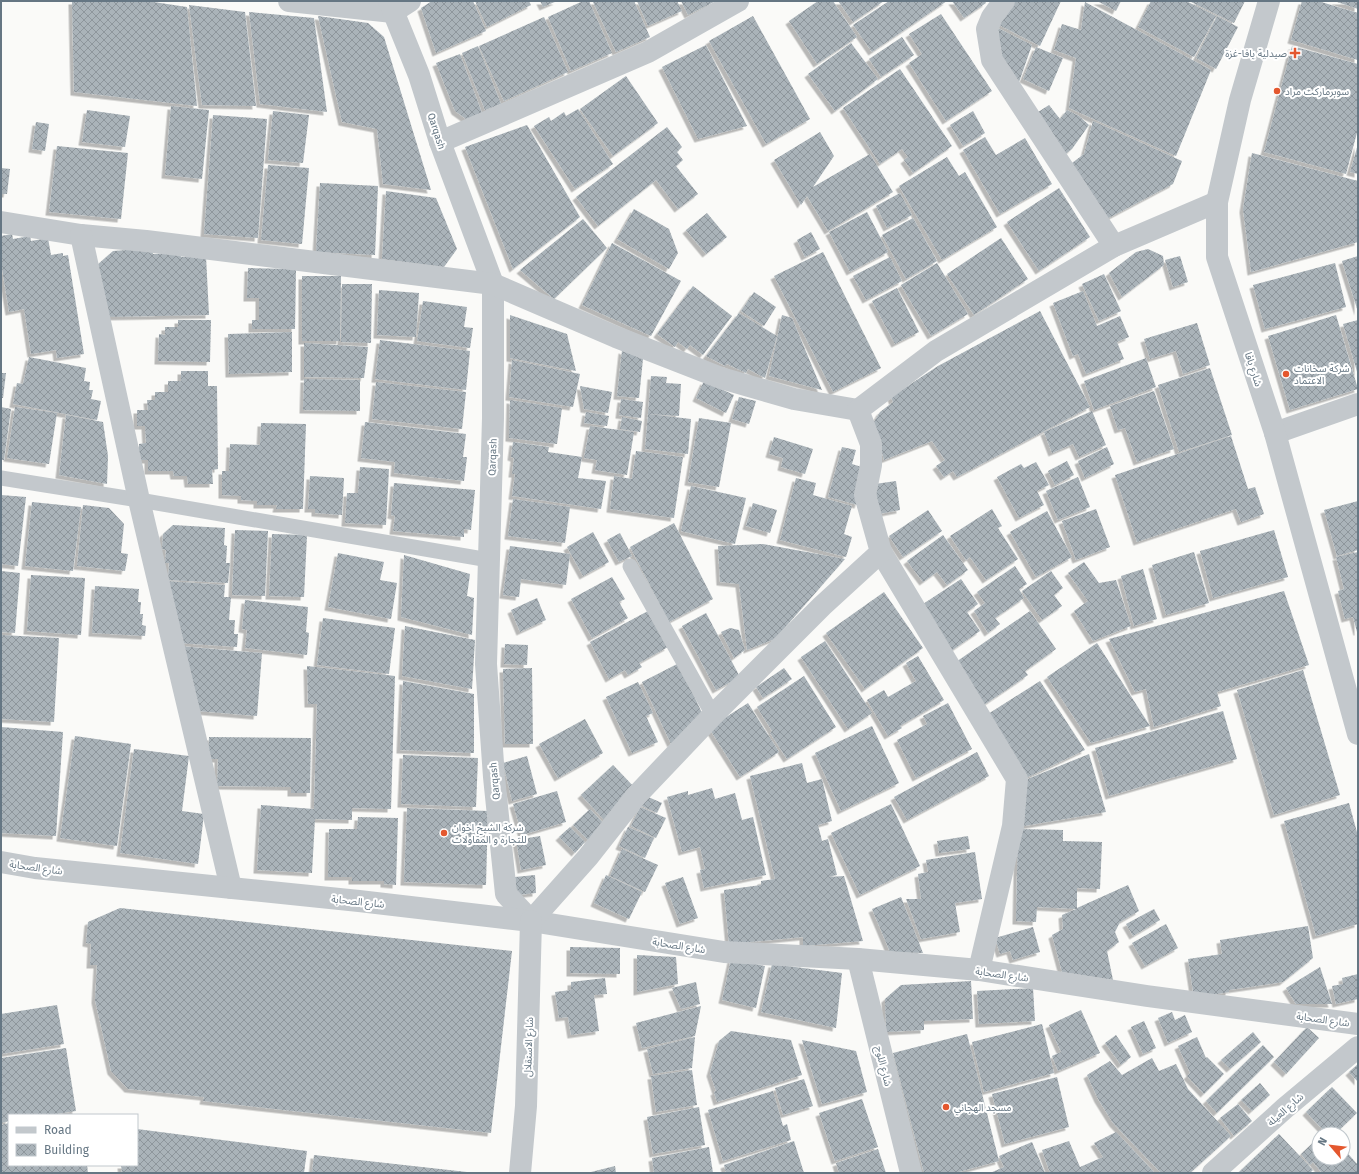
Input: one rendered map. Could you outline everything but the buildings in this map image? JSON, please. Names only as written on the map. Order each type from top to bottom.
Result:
[{"type":"street","points":[[289,1],[397,5]]},
{"type":"street","points":[[440,142],[529,105],[648,52],[738,1]]},
{"type":"street","points":[[1004,1],[992,17],[987,29],[992,60],[1114,246]]},
{"type":"street","name":"شارع يافا","points":[[1269,1],[1240,100],[1217,202],[1217,257],[1275,434],[1358,734]]},
{"type":"street","name":"Qarqash","points":[[397,5],[440,142],[493,284],[494,418],[486,664],[494,777],[506,894],[531,920]]},
{"type":"street","points":[[1,222],[81,235],[154,242],[493,284],[721,378],[794,399],[858,410],[936,351],[1114,246],[1217,202]]},
{"type":"street","points":[[81,235],[139,500],[231,888]]},
{"type":"street","points":[[1275,434],[1358,404]]},
{"type":"street","points":[[858,410],[871,444],[871,465],[865,495],[881,552],[1017,779],[1012,826],[979,970]]},
{"type":"street","points":[[531,920],[588,857],[636,796],[712,715],[822,606],[881,552]]},
{"type":"street","name":"شارع الصحابة","points":[[1,862],[35,868],[531,920],[724,952],[858,959],[979,970],[1147,996],[1358,1024]]},
{"type":"street","name":"شارع الاستقلال","points":[[520,1173],[526,1106],[531,920]]},
{"type":"street","name":"شارع اللوح","points":[[858,959],[910,1173]]},
{"type":"street","name":"شارع العيلة","points":[[1213,1173],[1285,1108],[1358,1047]]},
{"type":"lane","points":[[1,478],[489,560]]},
{"type":"lane","points":[[630,566],[712,715]]},
{"type":"place","name":"صيدلية يافا-غزة","points":[[1295,53]]},
{"type":"place","name":"سوبرماركت مراد","points":[[1277,91]]},
{"type":"place","name":"شركة سخانات الاعتماد","points":[[1286,374]]},
{"type":"place","name":"شركة الشيخ اخوان للتجارة و المقاولات","points":[[444,833]]},
{"type":"place","name":"مسجد الهجاني","points":[[946,1107]]}]
